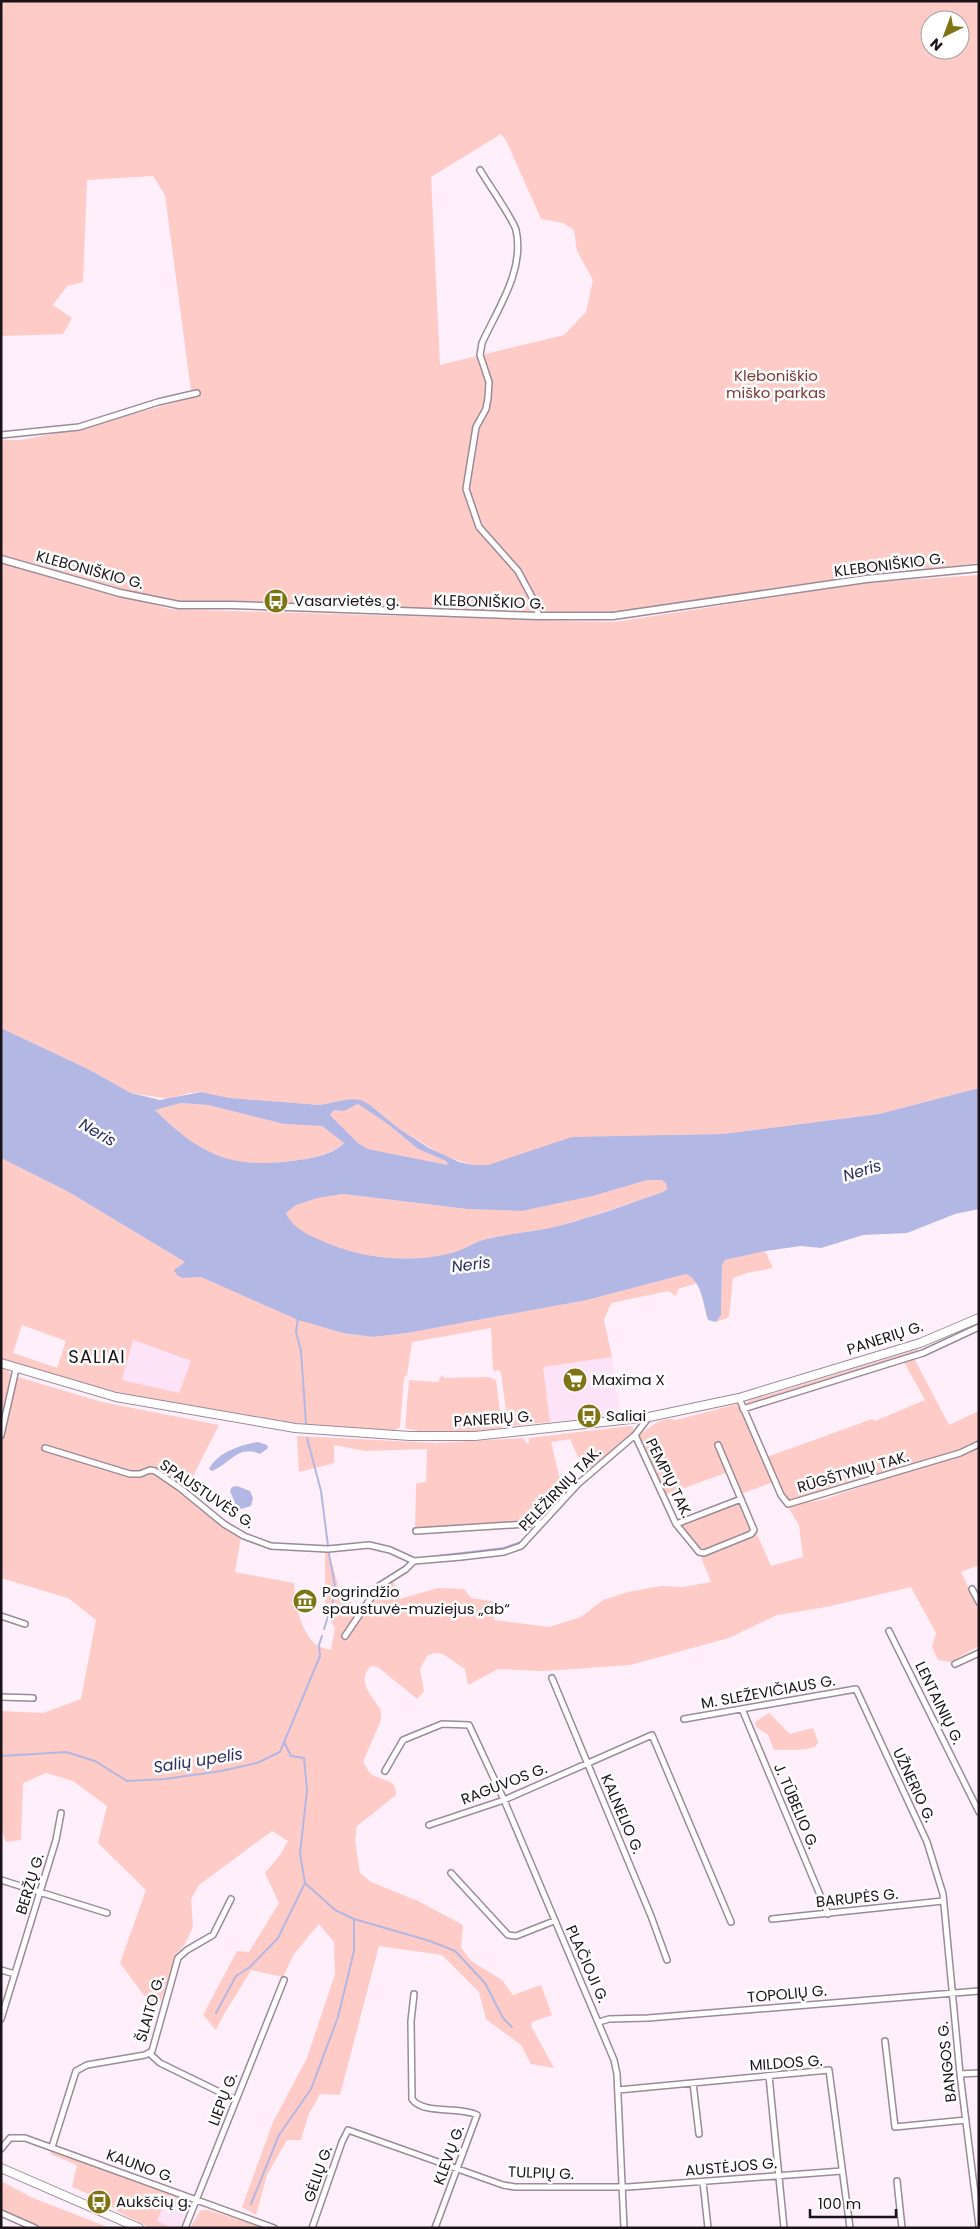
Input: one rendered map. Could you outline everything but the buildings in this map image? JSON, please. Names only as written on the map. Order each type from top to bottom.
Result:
[{"type":"main road","name":"PANERIŲ G.","points":[[1,1363],[93,1391],[143,1403],[295,1428],[437,1437],[475,1436],[649,1416],[739,1398],[920,1343],[979,1318]]},
{"type":"main road","points":[[1,2168],[139,2228]]},
{"type":"street","points":[[480,170],[516,229],[516,254],[515,272],[482,343],[480,355],[489,382],[488,398],[486,409],[476,426],[466,488],[479,527],[518,571],[533,599],[539,616]]},
{"type":"street","points":[[1,435],[79,427],[158,402],[197,393]]},
{"type":"street","name":"KLEBONIŠKIO G.","points":[[1,559],[120,593],[179,606],[232,605],[539,616],[613,616],[866,579],[979,568]]},
{"type":"street","points":[[743,1409],[923,1353],[979,1327]]},
{"type":"street","points":[[1,1435],[16,1369]]},
{"type":"street","name":"RŪGŠTYNIŲ TAK.","points":[[739,1398],[781,1495],[788,1504],[960,1453],[979,1444]]},
{"type":"street","name":"PELĖŽIRNIŲ TAK.","points":[[328,1549],[369,1545],[390,1550],[414,1561],[514,1550],[527,1541],[588,1474],[635,1435],[649,1416]]},
{"type":"street","name":"PEMPIŲ TAK.","points":[[635,1435],[676,1524],[699,1552],[704,1553],[751,1534],[754,1530],[718,1445]]},
{"type":"street","name":"SPAUSTUVĖS G.","points":[[45,1448],[130,1474],[140,1474],[150,1470],[155,1471],[180,1488],[224,1524],[271,1546],[328,1549]]},
{"type":"street","points":[[676,1524],[740,1498]]},
{"type":"street","points":[[416,1531],[542,1523]]},
{"type":"street","points":[[346,1636],[379,1586],[406,1569],[414,1561]]},
{"type":"street","points":[[972,1589],[979,1602]]},
{"type":"street","points":[[1,1616],[25,1624]]},
{"type":"street","name":"LENTAINIŲ G.","points":[[889,1631],[979,1812]]},
{"type":"street","points":[[955,1664],[979,1653]]},
{"type":"street","name":"KALNELIO G.","points":[[552,1678],[651,1916],[667,1960]]},
{"type":"street","name":"M. SLEŽEVIČIAUS G.","points":[[684,1719],[856,1689]]},
{"type":"street","name":"UŽNERIO G.","points":[[856,1689],[927,1842],[942,1894]]},
{"type":"street","points":[[1,1696],[33,1698]]},
{"type":"street","name":"J. TŪBELIO G.","points":[[742,1709],[828,1914]]},
{"type":"street","name":"PLAČIOJI G.","points":[[385,1771],[403,1740],[442,1724],[469,1725],[504,1800],[614,2060],[618,2090],[624,2228]]},
{"type":"street","name":"RAGUVOS G.","points":[[428,1825],[504,1800],[652,1736],[732,1922]]},
{"type":"street","name":"BERŽŲ G.","points":[[1,2020],[56,1840],[61,1813]]},
{"type":"street","points":[[450,1873],[508,1935],[520,1934],[554,1921]]},
{"type":"street","points":[[1,1880],[107,1913]]},
{"type":"street","name":"BANGOS G.","points":[[942,1894],[960,2074],[979,2226]]},
{"type":"street","name":"ŠLAITO G.","points":[[52,2147],[73,2075],[78,2069],[149,2053],[156,2042],[178,1958],[213,1935],[231,1899]]},
{"type":"street","name":"BARUPĖS G.","points":[[772,1919],[943,1901]]},
{"type":"street","points":[[1,1970],[15,1974]]},
{"type":"street","name":"LIEPŲ G.","points":[[185,2228],[284,1980]]},
{"type":"street","name":"TOPOLIŲ G.","points":[[599,2022],[609,2019],[648,2018],[979,1991]]},
{"type":"street","name":"KLEVŲ G.","points":[[414,1994],[411,2021],[412,2099],[423,2107],[477,2115],[435,2228]]},
{"type":"street","points":[[885,2041],[894,2127],[966,2120]]},
{"type":"street","points":[[149,2053],[160,2063],[236,2100]]},
{"type":"street","name":"MILDOS G.","points":[[618,2090],[829,2070],[850,2228]]},
{"type":"street","points":[[960,2074],[979,2073]]},
{"type":"street","points":[[770,2076],[784,2228]]},
{"type":"street","points":[[693,2083],[699,2134]]},
{"type":"street","name":"TULPIŲ G.","points":[[348,2130],[503,2185],[515,2187],[622,2187]]},
{"type":"street","name":"GĖLIŲ G.","points":[[312,2228],[348,2130]]},
{"type":"street","name":"KAUNO G.","points":[[1,2149],[7,2140],[17,2136],[274,2228]]},
{"type":"street","name":"AUSTĖJOS G.","points":[[622,2187],[842,2171]]},
{"type":"street","points":[[972,2173],[979,2173]]},
{"type":"street","points":[[897,2181],[902,2228]]},
{"type":"street","points":[[703,2182],[708,2228]]},
{"type":"street","points":[[1,2213],[35,2228]]},
{"type":"shaded area","points":[[133,1340],[191,1361],[179,1393],[121,1380]]},
{"type":"shaded area","points":[[612,1357],[620,1415],[550,1422],[543,1367]]},
{"type":"shaded area","points":[[144,2186],[192,2198],[181,2228],[151,2228],[138,2222],[141,2221]]},
{"type":"green space","name":"Kleboniškio miško parkas","points":[[1,1],[979,1],[979,563],[866,576],[612,614],[184,603],[121,590],[1,556],[1,440],[21,440],[73,430],[192,398],[165,195],[153,176],[87,180],[83,282],[67,286],[53,305],[72,318],[63,334],[1,336]],"holes":[[[501,134],[506,140],[541,219],[563,223],[574,230],[577,251],[593,280],[586,312],[564,335],[440,365],[431,177]]]},
{"type":"green space","points":[[1,563],[169,609],[615,622],[865,583],[979,575],[979,1088],[879,1114],[722,1134],[668,1135],[488,1165],[473,1165],[444,1156],[398,1128],[370,1105],[350,1099],[320,1105],[230,1098],[201,1092],[189,1093],[169,1099],[131,1093],[90,1070],[1,1028]]},
{"type":"green space","points":[[181,1103],[208,1105],[284,1124],[322,1126],[344,1143],[329,1152],[305,1159],[275,1163],[236,1161],[203,1149],[188,1139],[154,1109]]},
{"type":"green space","points":[[358,1104],[389,1125],[418,1149],[446,1161],[448,1165],[368,1149],[358,1143],[330,1115],[334,1110],[344,1111]]},
{"type":"green space","points":[[1,1158],[67,1191],[185,1262],[175,1272],[182,1278],[201,1277],[298,1320],[343,1333],[373,1337],[407,1333],[587,1300],[686,1274],[697,1283],[678,1289],[676,1296],[668,1291],[611,1303],[604,1320],[612,1357],[543,1367],[550,1422],[508,1426],[501,1373],[499,1370],[493,1371],[491,1328],[412,1342],[407,1375],[404,1378],[400,1427],[395,1430],[295,1424],[245,1418],[146,1399],[1,1359]],"holes":[[[22,1325],[66,1341],[57,1368],[13,1353]],[[133,1340],[191,1361],[179,1393],[122,1380]]]},
{"type":"green space","points":[[647,1180],[662,1180],[666,1182],[667,1189],[637,1201],[558,1226],[482,1240],[451,1253],[418,1258],[366,1255],[332,1246],[299,1229],[291,1222],[286,1213],[296,1205],[318,1198],[343,1194],[467,1209],[522,1211],[593,1196]]},
{"type":"green space","points":[[765,1251],[773,1268],[733,1278],[729,1317],[716,1322],[721,1315],[722,1265],[725,1260]]},
{"type":"green space","points":[[918,1349],[917,1352],[746,1405],[748,1401]]},
{"type":"green space","points":[[914,1358],[949,1425],[979,1411],[979,1442],[954,1453],[791,1502],[788,1501],[767,1457],[872,1419],[875,1421],[925,1400],[904,1362]]},
{"type":"green space","points":[[1,1366],[6,1368],[11,1375],[1,1416]]},
{"type":"green space","points":[[442,1375],[444,1378],[488,1377],[496,1380],[502,1428],[441,1433],[405,1428],[409,1380],[438,1382]]},
{"type":"green space","points":[[18,1377],[102,1402],[219,1425],[186,1490],[213,1518],[241,1537],[235,1572],[294,1583],[297,1607],[306,1631],[315,1644],[331,1650],[335,1628],[325,1611],[325,1552],[336,1550],[329,1554],[341,1595],[362,1610],[379,1586],[392,1577],[400,1599],[438,1588],[464,1589],[471,1598],[497,1602],[494,1620],[549,1627],[581,1617],[603,1600],[628,1592],[661,1586],[683,1587],[711,1582],[701,1557],[756,1532],[771,1566],[803,1557],[799,1525],[787,1505],[822,1500],[979,1447],[979,1565],[961,1572],[979,1610],[979,1646],[950,1662],[938,1660],[932,1647],[936,1633],[911,1587],[826,1607],[777,1615],[729,1638],[630,1665],[545,1671],[498,1669],[468,1685],[465,1669],[443,1654],[434,1653],[427,1656],[420,1669],[424,1691],[417,1699],[378,1667],[371,1666],[365,1677],[365,1683],[381,1710],[381,1720],[363,1762],[374,1776],[394,1785],[396,1795],[357,1826],[355,1840],[360,1873],[371,1882],[418,1901],[463,1925],[461,1948],[471,1961],[502,1980],[513,1995],[541,1985],[552,2015],[532,2022],[531,2026],[554,2068],[531,2064],[521,2045],[486,2019],[479,1992],[442,1955],[379,1946],[340,2095],[320,2094],[308,2116],[301,2140],[287,2140],[267,2175],[256,2215],[242,2207],[273,2122],[307,2058],[335,1974],[334,1942],[319,1924],[294,1954],[283,1977],[251,1970],[216,2030],[203,2015],[237,1951],[249,1952],[279,1903],[265,1873],[280,1855],[288,1841],[272,1831],[199,1885],[191,1899],[193,1927],[185,1944],[177,1953],[161,2001],[148,2001],[120,1963],[146,1890],[98,1843],[107,1806],[73,1781],[46,1773],[23,1783],[21,1840],[6,1842],[1,1829],[1,1711],[43,1713],[81,1699],[96,1620],[68,1598],[1,1578],[1,1441]]},
{"type":"green space","points":[[737,1404],[773,1482],[741,1494],[731,1471],[665,1495],[637,1436],[665,1419],[676,1420]]},
{"type":"green space","points":[[633,1427],[633,1433],[585,1472],[570,1439],[551,1442],[563,1492],[536,1521],[530,1522],[417,1530],[415,1527],[416,1485],[417,1483],[426,1482],[427,1449],[365,1451],[334,1445],[334,1463],[299,1472],[297,1436],[436,1443],[524,1438],[526,1443],[529,1443],[529,1438]]},
{"type":"green space","points":[[738,1501],[753,1530],[750,1533],[701,1551],[679,1526],[681,1523]]},
{"type":"green space","points":[[769,1713],[790,1734],[813,1728],[818,1742],[816,1746],[801,1750],[774,1750],[768,1735],[756,1727],[755,1722]]},
{"type":"green space","points":[[51,2150],[191,2200],[186,2203],[168,2195],[157,2221],[172,2228],[151,2228],[118,2212],[107,2202],[72,2187],[77,2165],[50,2154]]},
{"type":"green space","points":[[1,2181],[33,2198],[110,2228],[35,2228],[1,2213]]},
{"type":"green space","points":[[203,2210],[266,2228],[190,2228],[200,2211]]},
{"type":"water","name":"Neris","points":[[1,1028],[90,1070],[131,1093],[160,1100],[201,1092],[230,1098],[320,1105],[350,1099],[361,1100],[398,1128],[429,1148],[459,1162],[473,1165],[488,1165],[572,1137],[722,1134],[879,1114],[979,1088],[979,1209],[955,1214],[907,1233],[863,1235],[821,1248],[801,1246],[765,1251],[725,1260],[722,1265],[721,1315],[716,1322],[708,1320],[699,1287],[686,1274],[587,1300],[407,1333],[373,1337],[343,1333],[298,1320],[201,1277],[182,1278],[174,1270],[185,1262],[67,1191],[1,1158]],"holes":[[[181,1103],[208,1105],[284,1124],[322,1126],[344,1143],[335,1150],[317,1157],[276,1163],[236,1161],[204,1149],[188,1139],[155,1110]],[[358,1104],[389,1125],[418,1149],[446,1161],[448,1165],[368,1149],[358,1143],[330,1115],[334,1110],[344,1111]],[[647,1180],[662,1180],[666,1183],[667,1189],[663,1192],[571,1222],[549,1228],[482,1240],[451,1253],[418,1258],[366,1255],[333,1246],[299,1229],[291,1222],[286,1213],[296,1205],[318,1198],[343,1194],[467,1209],[522,1211],[593,1196]]]},
{"type":"water","points":[[258,1442],[267,1445],[268,1448],[260,1454],[246,1451],[240,1453],[218,1468],[212,1471],[209,1469],[218,1458],[231,1450]]},
{"type":"water","points":[[237,1486],[250,1491],[253,1498],[251,1506],[238,1510],[230,1491],[232,1487]]},
{"type":"waterway","name":"Salių upelis","points":[[298,1318],[296,1332],[301,1351],[306,1424]]},
{"type":"waterway","name":"Salių upelis","points":[[307,1438],[321,1491],[328,1546]]},
{"type":"waterway","points":[[429,1557],[504,1548],[521,1542]]},
{"type":"waterway","name":"Salių upelis","points":[[324,1629],[336,1591],[329,1554]]},
{"type":"waterway","name":"Salių upelis","points":[[1,1756],[66,1752],[95,1761],[127,1781],[165,1779],[221,1771],[257,1763],[280,1752],[320,1656],[319,1645],[322,1636]]},
{"type":"waterway","points":[[284,1742],[291,1756],[304,1758],[307,1790],[300,1854],[305,1883],[335,1910],[354,1919],[430,1941],[455,1951],[485,1983],[503,2018],[512,2027]]},
{"type":"waterway","points":[[216,2013],[236,1976],[250,1967],[278,1938],[305,1883]]},
{"type":"waterway","points":[[251,2204],[279,2135],[311,2089],[338,2017],[354,1951],[354,1919]]},
{"type":"place","name":"Vasarvietės g.","points":[[276,601]]},
{"type":"place","name":"Maxima X","points":[[575,1380]]},
{"type":"place","name":"Saliai","points":[[589,1416]]},
{"type":"place","name":"Pogrindžio spaustuvė-muziejus „ab“","points":[[305,1601]]},
{"type":"place","name":"Aukščių g.","points":[[99,2202]]},
{"type":"district","name":"SALIAI","points":[[97,1357]]}]
